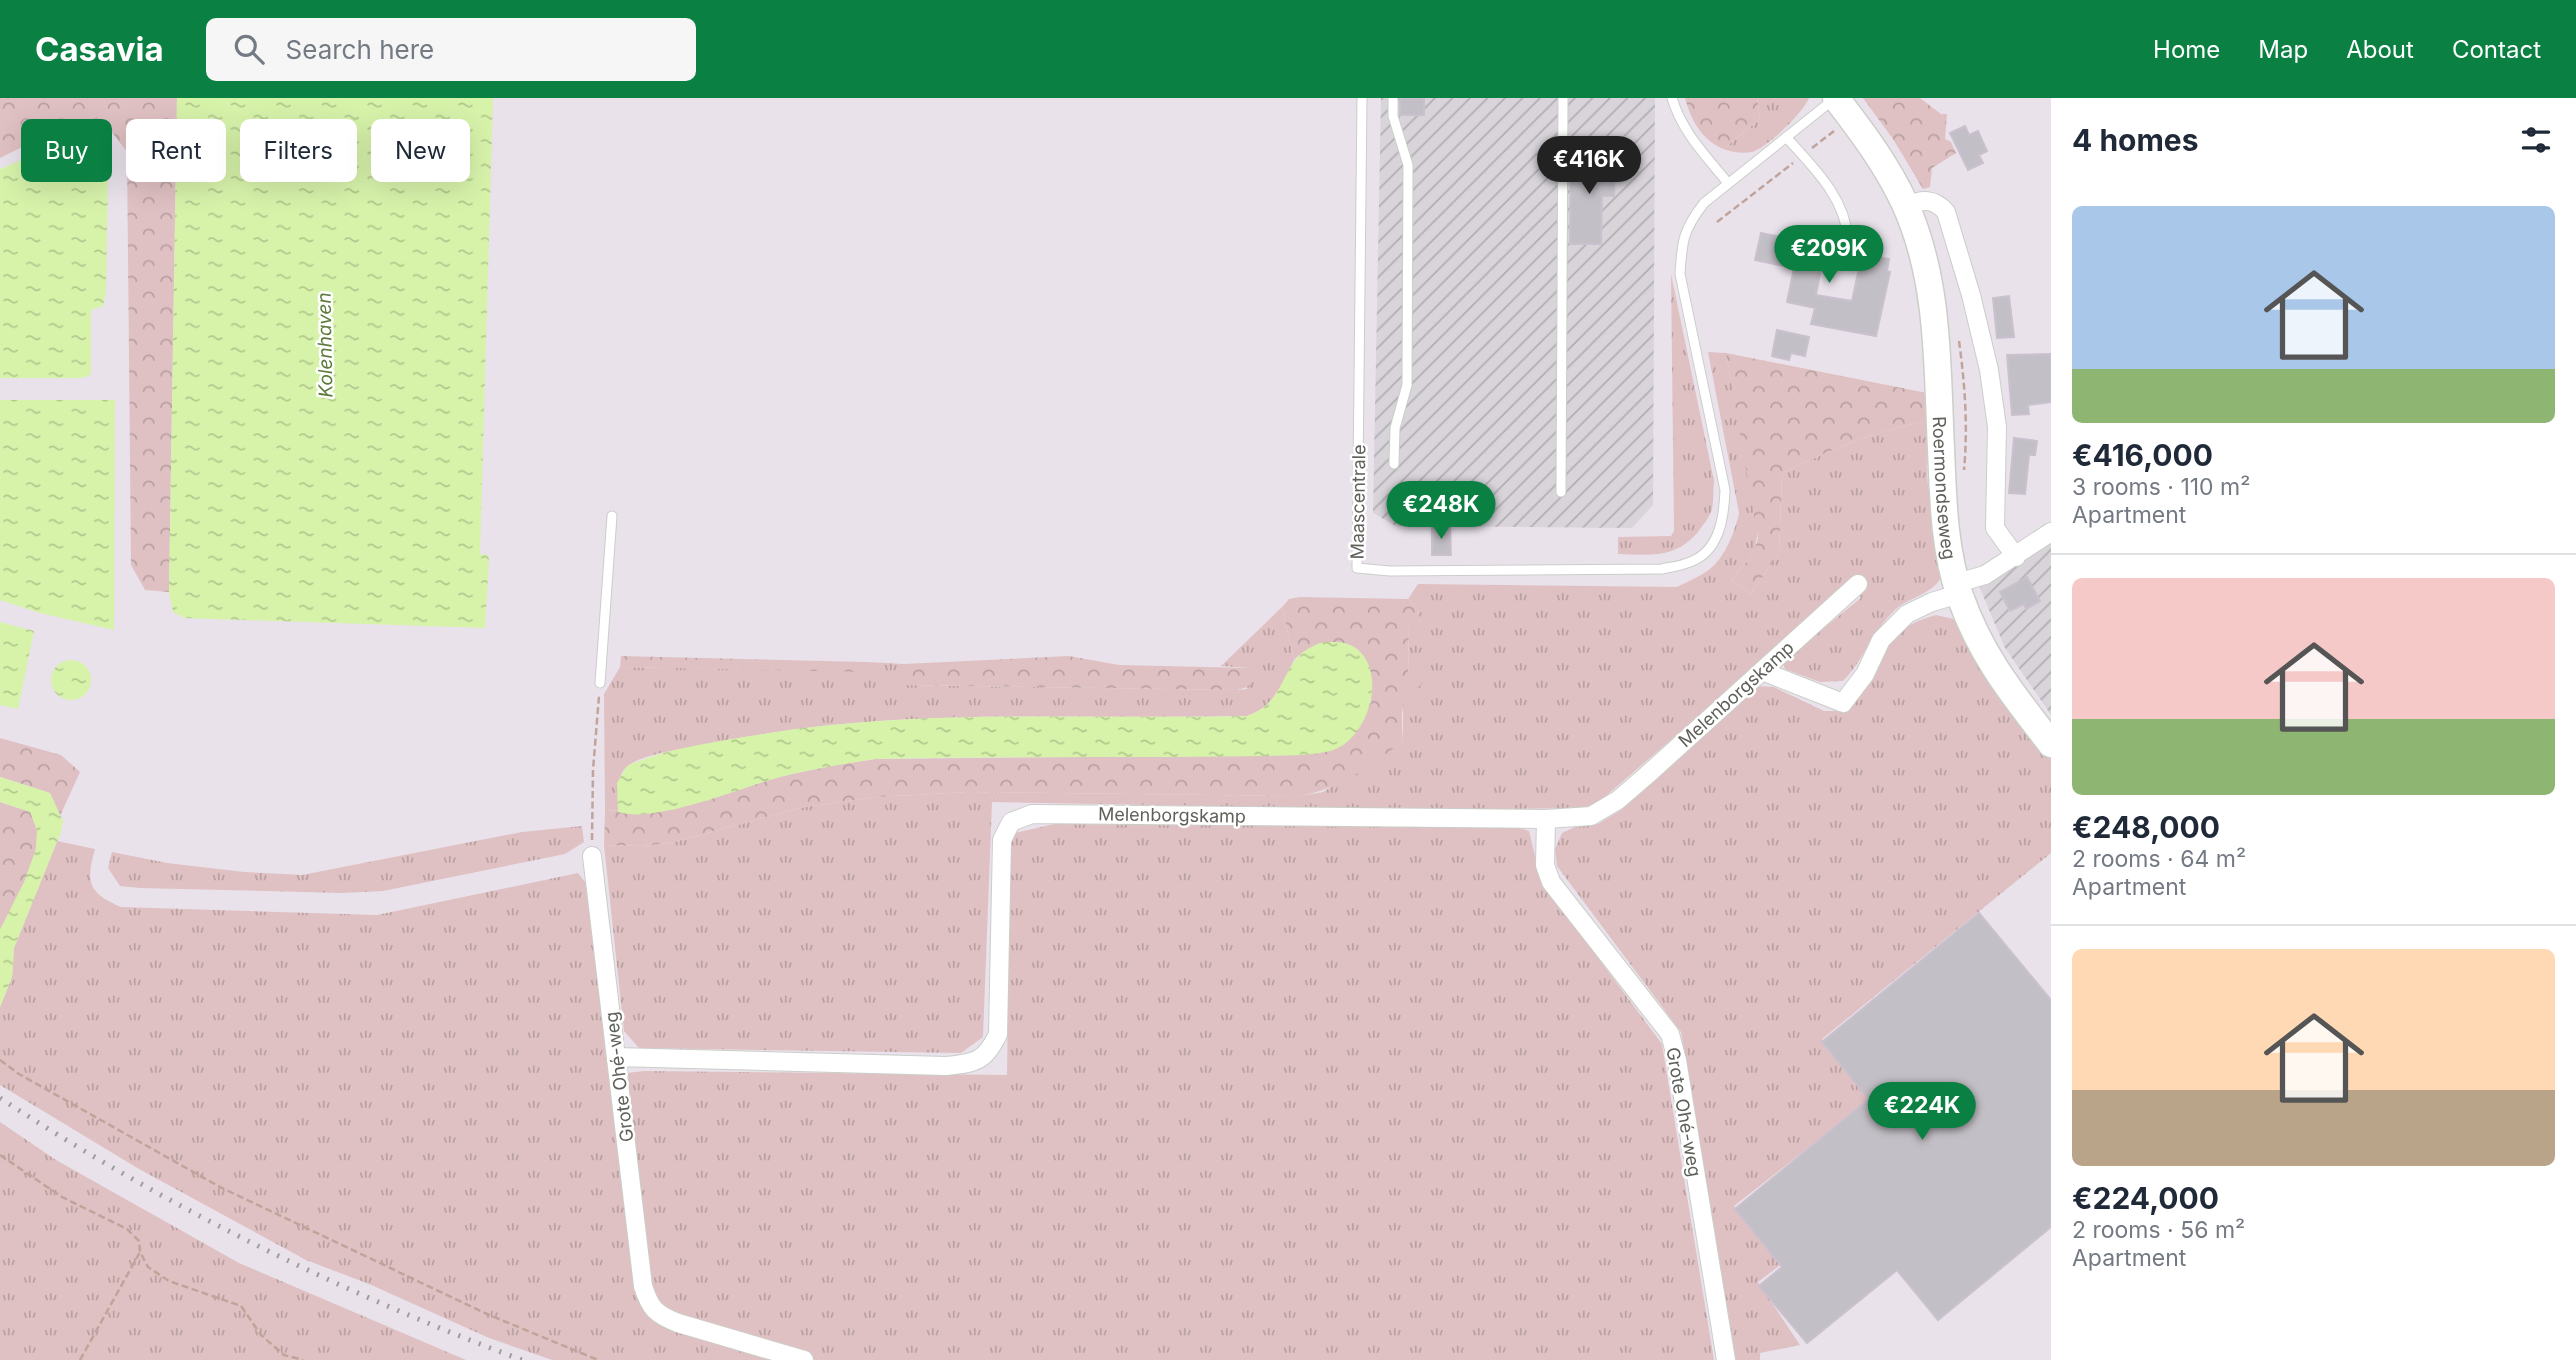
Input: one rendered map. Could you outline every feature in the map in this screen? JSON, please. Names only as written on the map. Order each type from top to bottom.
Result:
[{"type":"main road","name":"Roermondseweg","points":[[1841,104],[1872,145],[1906,206],[1926,267],[1932,297],[1945,515],[1958,588],[1976,639],[2001,680],[2051,744]]},
{"type":"street","points":[[1906,206],[1921,200],[1938,202],[1946,212],[1971,295],[1989,370],[1997,427],[1995,528],[2016,557]]},
{"type":"street","points":[[1762,671],[1843,703],[1865,674],[1881,640],[1907,614],[1985,575],[2051,532]]},
{"type":"street","name":"Melenborgskamp","points":[[617,1057],[946,1066],[973,1063],[990,1052],[998,1034],[1002,840],[1011,822],[1032,814],[1546,819],[1591,816],[1618,800],[1858,584]]},
{"type":"street","name":"Grote Ohé-weg","points":[[1546,819],[1545,865],[1551,882],[1670,1034],[1677,1060],[1726,1360]]},
{"type":"street","name":"Grote Ohé-weg","points":[[592,856],[643,1286],[649,1305],[663,1317],[678,1323],[804,1360]]},
{"type":"lane","name":"Maascentrale","points":[[1362,98],[1357,568],[1390,571],[1662,569],[1693,561],[1714,543],[1724,517],[1726,490],[1680,274],[1681,247],[1688,224],[1703,203],[1728,183]]},
{"type":"lane","points":[[1393,98],[1393,116],[1408,164],[1407,385],[1395,428],[1394,464]]},
{"type":"lane","points":[[1561,492],[1563,98]]},
{"type":"lane","points":[[1672,98],[1678,119],[1728,183],[1786,137],[1841,104]]},
{"type":"lane","points":[[1786,137],[1837,198],[1847,221],[1848,239]]},
{"type":"lane","points":[[600,683],[612,516]]},
{"type":"path","points":[[1717,222],[1802,156],[1841,104]]},
{"type":"path","points":[[592,856],[592,797],[600,683]]},
{"type":"path","points":[[0,1060],[19,1074],[220,1187],[487,1314],[598,1360]]},
{"type":"path","points":[[0,1155],[62,1197],[127,1229],[139,1241],[140,1252],[148,1267],[169,1281],[241,1306],[261,1335],[284,1354],[303,1360]]},
{"type":"path","points":[[80,1360],[140,1252]]},
{"type":"shaded area","points":[[1381,98],[1655,98],[1653,505],[1632,528],[1396,526],[1373,513]]},
{"type":"shaded area","points":[[2051,530],[2051,715],[2005,648],[1979,586]]},
{"type":"green space","points":[[0,98],[177,98],[177,119],[126,119],[126,151],[112,132],[112,119],[21,119],[21,148],[0,158]]},
{"type":"green space","points":[[1685,98],[1757,98],[1760,119],[1723,149],[1709,140],[1698,128]]},
{"type":"green space","points":[[1757,98],[1809,98],[1792,121],[1759,149],[1745,153],[1723,149],[1760,119]]},
{"type":"green space","points":[[1863,98],[1920,98],[1941,114],[1947,114],[1945,139],[1951,142],[1956,153],[1932,168],[1930,187],[1923,189],[1893,139]]},
{"type":"green space","points":[[127,182],[176,182],[169,592],[145,590],[131,565]]},
{"type":"green space","points":[[1671,274],[1714,481],[1712,509],[1698,532],[1680,547],[1661,554],[1618,554],[1618,537],[1671,536],[1674,531]]},
{"type":"green space","points":[[1708,352],[1726,353],[1757,522],[1752,554],[1731,580],[1751,594],[1779,553],[1782,473],[1854,442],[1929,421],[1927,477],[1943,552],[1942,574],[1935,586],[1896,609],[1843,681],[1820,682],[1785,669],[1782,662],[1861,598],[1847,582],[1748,673],[1599,802],[1583,808],[1413,810],[992,802],[983,1037],[961,1053],[639,1048],[624,1031],[604,845],[642,846],[670,843],[804,807],[877,797],[967,792],[1299,796],[1323,792],[1403,742],[1403,705],[1421,677],[1408,677],[1409,622],[1421,622],[1417,608],[1408,599],[1418,584],[1677,587],[1711,568],[1725,550],[1739,513]]},
{"type":"green space","points":[[1726,353],[1927,393],[1929,421],[1854,442],[1782,473],[1779,553],[1751,594],[1731,580],[1751,556],[1758,538]]},
{"type":"green space","points":[[1289,599],[1408,599],[1417,608],[1421,622],[1409,622],[1408,676],[1421,677],[1421,685],[1408,695],[1404,702],[1403,742],[1342,782],[1314,793],[1299,796],[967,792],[877,797],[804,807],[670,843],[642,846],[604,845],[605,811],[689,805],[779,777],[829,766],[875,759],[1073,757],[1371,703],[1368,666],[1357,649],[1348,644],[1337,643],[1310,649],[1294,660],[1282,607]]},
{"type":"green space","points":[[1282,607],[1294,660],[1271,701],[1247,716],[908,719],[773,732],[666,752],[636,761],[621,774],[618,810],[605,811],[604,694],[620,667],[867,671],[867,662],[904,664],[904,685],[1237,690],[1247,689],[1251,668],[1221,666]]},
{"type":"green space","points":[[1936,615],[1962,621],[2031,734],[2051,758],[2051,853],[1822,1039],[1872,1098],[1734,1206],[1783,1263],[1758,1282],[1800,1345],[1760,1353],[1760,1360],[1736,1360],[1681,1032],[1557,866],[1555,849],[1562,833],[1575,827],[1598,824],[1621,810],[1757,686],[1774,687],[1824,711],[1838,711],[1851,702],[1894,636],[1923,619]]},
{"type":"green space","points":[[621,656],[867,662],[867,672],[620,667]]},
{"type":"green space","points":[[1069,656],[1119,665],[1251,668],[1251,686],[1237,690],[904,685],[904,664]]},
{"type":"green space","points":[[0,738],[61,755],[80,772],[60,816],[50,793],[0,777]]},
{"type":"green space","points":[[0,802],[31,812],[37,833],[30,871],[0,930]]},
{"type":"green space","points":[[1054,824],[1516,827],[1529,831],[1541,881],[1662,1044],[1714,1360],[552,1360],[489,1338],[369,1284],[306,1260],[139,1169],[0,1085],[0,1007],[12,977],[14,948],[57,841],[95,849],[90,870],[92,885],[101,896],[121,907],[377,915],[578,873],[588,886],[610,1075],[644,1071],[1007,1075],[1010,846],[1015,833]]},
{"type":"green space","points":[[582,826],[584,842],[565,854],[383,891],[342,893],[140,888],[120,886],[108,868],[112,852],[167,863],[244,872],[302,875],[522,832]]},
{"type":"green space","points":[[0,1122],[56,1160],[239,1263],[466,1360],[0,1360]]},
{"type":"water","name":"Kolenhaven","points":[[177,98],[493,98],[480,554],[488,555],[489,560],[485,628],[184,618],[173,612],[169,592],[176,182],[226,182],[226,119],[177,119]]},
{"type":"water","points":[[21,160],[21,182],[108,182],[106,292],[103,306],[91,310],[89,376],[0,378],[0,169]]},
{"type":"water","points":[[0,400],[115,400],[114,630],[40,613],[0,600]]},
{"type":"water","points":[[0,622],[34,631],[18,709],[0,705]]},
{"type":"water","points":[[1324,642],[1350,645],[1363,655],[1370,668],[1372,684],[1365,718],[1356,733],[1344,744],[1330,751],[1307,755],[1267,756],[875,759],[780,777],[675,809],[654,813],[618,812],[617,783],[627,766],[672,751],[750,736],[874,721],[936,718],[1247,716],[1271,700],[1298,657],[1309,648]]},
{"type":"water","points":[[71,660],[85,666],[91,680],[85,694],[71,700],[57,694],[51,680],[57,666]]},
{"type":"water","points":[[0,777],[50,793],[63,821],[14,948],[12,977],[0,1007],[0,930],[24,882],[36,849],[37,830],[30,812],[0,802]]},
{"type":"building","points":[[1400,98],[1424,98],[1424,115],[1400,115]]},
{"type":"building","points":[[1965,126],[1969,135],[1978,131],[1987,151],[1979,155],[1983,163],[1968,170],[1950,133]]},
{"type":"building","points":[[1571,153],[1593,153],[1593,160],[1615,160],[1614,196],[1602,196],[1601,244],[1570,244]]},
{"type":"building","points":[[1761,233],[1825,246],[1816,295],[1852,301],[1862,254],[1889,259],[1887,271],[1890,272],[1876,336],[1811,324],[1815,308],[1787,302],[1794,268],[1755,260]]},
{"type":"building","points":[[2009,296],[2014,337],[1997,338],[1993,298]]},
{"type":"building","points":[[1777,330],[1809,337],[1805,356],[1791,353],[1789,360],[1772,356]]},
{"type":"building","points":[[2051,354],[2051,402],[2028,405],[2029,414],[2012,415],[2007,355]]},
{"type":"building","points":[[2014,438],[2037,441],[2035,455],[2029,455],[2025,494],[2009,493]]},
{"type":"building","points":[[1432,526],[1450,526],[1451,555],[1432,555]]},
{"type":"building","points":[[2027,577],[2040,601],[2026,609],[2024,604],[2010,611],[2000,592]]},
{"type":"building","points":[[1979,913],[2051,1000],[2051,1227],[1938,1320],[1897,1270],[1807,1343],[1759,1286],[1782,1267],[1735,1209],[1869,1099],[1822,1042]]},
{"type":"railway","points":[[0,1098],[125,1175],[254,1244],[386,1305],[522,1360]]}]
